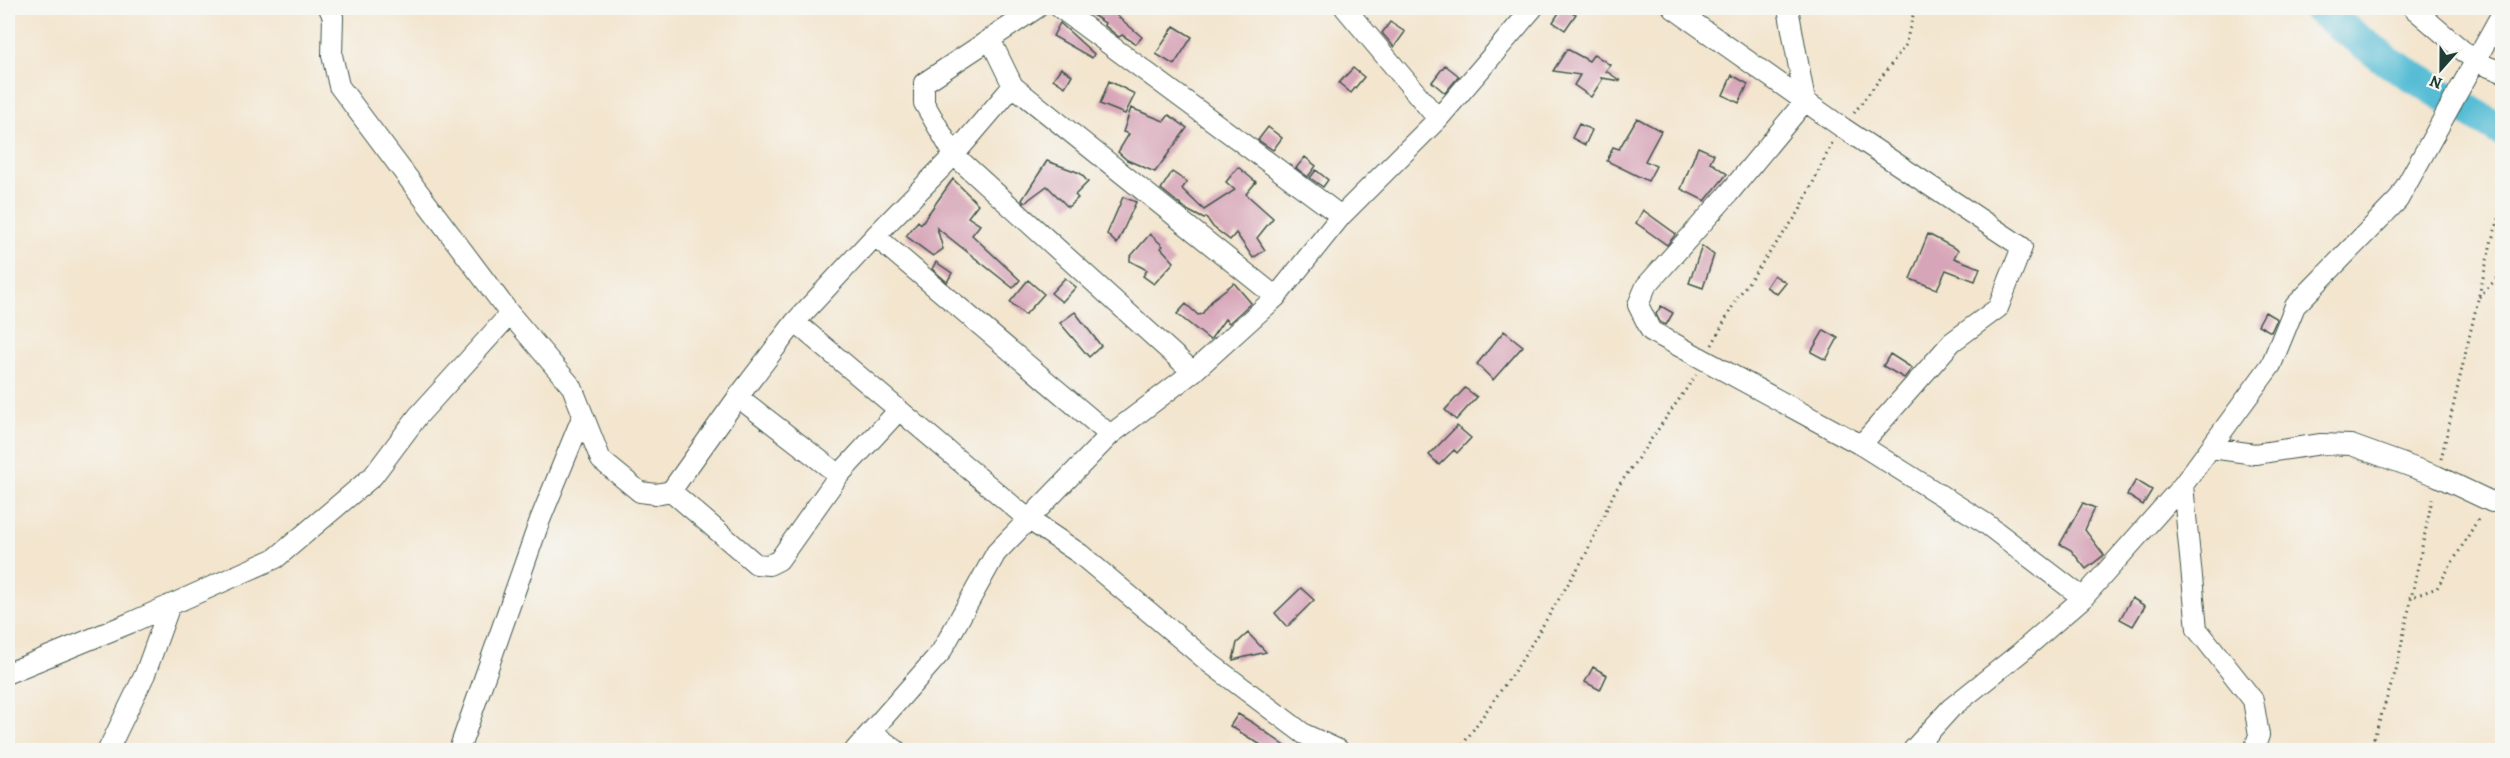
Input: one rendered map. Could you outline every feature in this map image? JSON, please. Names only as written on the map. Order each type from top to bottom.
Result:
[{"type":"street","points":[[329,8],[333,17],[332,55],[339,86],[510,314],[572,387],[601,460],[640,492],[656,495],[671,491],[795,322],[954,156],[1013,86]]},
{"type":"street","points":[[1037,8],[924,83],[924,103],[954,156],[1193,372]]},
{"type":"street","points":[[1060,8],[1341,216]]},
{"type":"street","points":[[1345,8],[1438,119]]},
{"type":"street","points":[[855,750],[873,733],[941,652],[996,553],[1110,435],[1193,372],[1276,297],[1341,216],[1438,119],[1533,8]]},
{"type":"street","points":[[1673,8],[1843,128],[2022,247],[1998,308],[1952,342],[1861,445]]},
{"type":"street","points":[[1788,8],[1805,101],[1729,193],[1646,286],[1638,305],[1651,331],[1861,445],[1985,522],[2083,598]]},
{"type":"street","points":[[2413,8],[2476,62],[2502,72]]},
{"type":"street","points":[[1913,750],[1951,708],[2083,598],[2183,485],[2271,365],[2295,306],[2398,200],[2502,13]]},
{"type":"street","points":[[990,39],[1013,86],[1276,297]]},
{"type":"street","points":[[875,236],[1110,435]]},
{"type":"street","points":[[8,673],[276,558],[373,476],[418,416],[510,314]]},
{"type":"street","points":[[795,322],[1028,519],[1080,554],[1211,664],[1304,734],[1339,750]]},
{"type":"street","points":[[738,397],[839,475]]},
{"type":"street","points":[[671,491],[756,564],[769,565],[779,560],[839,475],[899,410]]},
{"type":"street","points":[[459,750],[529,551],[583,415]]},
{"type":"street","points":[[2211,448],[2255,454],[2321,444],[2351,445],[2437,476],[2497,501]]},
{"type":"street","points":[[2183,485],[2197,629],[2253,700],[2259,735],[2254,750]]},
{"type":"street","points":[[108,750],[146,675],[170,605]]},
{"type":"street","points":[[873,733],[896,750]]},
{"type":"path","points":[[1459,750],[1520,663],[1585,556],[1615,491],[1676,407],[1704,361],[1737,298],[1799,212],[1833,142],[1905,46],[1915,8]]},
{"type":"path","points":[[2478,298],[2502,273]]},
{"type":"path","points":[[2409,598],[2437,588],[2475,522],[2497,501]]},
{"type":"building","points":[[1082,8],[1108,8],[1142,37],[1136,44],[1122,35],[1119,37],[1104,25],[1105,23]]},
{"type":"building","points":[[1562,8],[1576,14],[1565,30],[1553,22]]},
{"type":"building","points":[[1390,22],[1405,32],[1394,47],[1382,33]]},
{"type":"building","points":[[1060,23],[1094,54],[1092,58],[1053,36]]},
{"type":"building","points":[[1174,26],[1192,37],[1174,65],[1156,54]]},
{"type":"building","points":[[1567,49],[1589,61],[1594,54],[1610,65],[1606,71],[1621,81],[1601,78],[1602,80],[1591,97],[1574,85],[1580,75],[1553,71]]},
{"type":"building","points":[[1445,65],[1459,76],[1445,93],[1432,82]]},
{"type":"building","points":[[1061,68],[1072,75],[1065,87],[1053,79]]},
{"type":"building","points":[[1353,68],[1364,77],[1351,93],[1339,83]]},
{"type":"building","points":[[1732,75],[1748,84],[1739,103],[1723,95]]},
{"type":"building","points":[[1109,81],[1135,94],[1125,114],[1100,104]]},
{"type":"building","points":[[1131,108],[1164,121],[1169,115],[1187,128],[1155,172],[1127,160],[1118,152],[1129,134],[1123,132]]},
{"type":"building","points":[[1637,118],[1661,131],[1645,161],[1656,166],[1648,181],[1607,161],[1613,147],[1619,149]]},
{"type":"building","points":[[1579,124],[1592,130],[1585,145],[1572,138]]},
{"type":"building","points":[[1268,127],[1282,138],[1273,150],[1258,140]]},
{"type":"building","points":[[1698,147],[1714,154],[1710,162],[1727,174],[1705,201],[1681,189]]},
{"type":"building","points":[[1305,157],[1316,166],[1308,177],[1296,168]]},
{"type":"building","points":[[1047,161],[1080,173],[1088,182],[1075,195],[1078,198],[1068,207],[1047,186],[1024,203],[1022,200]]},
{"type":"building","points":[[1238,167],[1256,182],[1246,194],[1273,218],[1257,238],[1265,250],[1253,258],[1236,233],[1230,240],[1213,227],[1206,217],[1204,219],[1187,210],[1161,189],[1172,172],[1187,182],[1182,189],[1204,210],[1235,190],[1226,182]]},
{"type":"building","points":[[1316,170],[1328,180],[1323,187],[1310,178]]},
{"type":"building","points":[[953,179],[978,204],[968,217],[980,225],[972,235],[1020,280],[1013,288],[937,228],[943,249],[933,256],[906,236],[918,221],[921,224]]},
{"type":"building","points":[[1123,197],[1136,202],[1117,244],[1107,234]]},
{"type":"building","points":[[1643,210],[1676,234],[1667,245],[1636,223]]},
{"type":"building","points":[[1150,234],[1163,246],[1161,248],[1174,262],[1154,284],[1143,276],[1147,270],[1130,261],[1130,257]]},
{"type":"building","points":[[1928,234],[1958,250],[1954,258],[1980,268],[1975,281],[1946,270],[1937,289],[1910,279]]},
{"type":"building","points":[[1702,246],[1714,255],[1703,288],[1689,283]]},
{"type":"building","points":[[936,262],[952,273],[947,282],[932,269]]},
{"type":"building","points":[[1774,275],[1786,283],[1777,294],[1766,287]]},
{"type":"building","points":[[1065,278],[1076,287],[1062,302],[1051,293]]},
{"type":"building","points":[[1028,280],[1044,294],[1025,315],[1010,302]]},
{"type":"building","points":[[1234,283],[1251,303],[1229,323],[1225,319],[1210,340],[1177,314],[1186,304],[1198,315],[1202,314],[1213,299]]},
{"type":"building","points":[[1661,306],[1673,313],[1666,325],[1660,322],[1656,314]]},
{"type":"building","points":[[1075,312],[1101,346],[1089,357],[1060,323]]},
{"type":"building","points":[[2265,312],[2277,319],[2271,332],[2258,325]]},
{"type":"building","points":[[1824,330],[1838,338],[1826,360],[1811,352]]},
{"type":"building","points":[[1504,331],[1523,346],[1493,380],[1477,364]]},
{"type":"building","points":[[1890,354],[1912,368],[1904,378],[1883,366]]},
{"type":"building","points":[[1465,388],[1477,397],[1456,420],[1445,410]]},
{"type":"building","points":[[1457,426],[1471,438],[1457,453],[1454,450],[1439,465],[1429,455]]},
{"type":"building","points":[[2136,480],[2152,490],[2143,505],[2127,495]]},
{"type":"building","points":[[2083,503],[2095,508],[2085,530],[2104,555],[2086,569],[2071,550],[2060,544]]},
{"type":"building","points":[[1301,588],[1314,600],[1287,627],[1275,613]]},
{"type":"building","points":[[2132,598],[2145,606],[2133,626],[2120,619]]},
{"type":"building","points":[[1248,633],[1266,652],[1233,660],[1237,643]]},
{"type":"building","points":[[1593,667],[1607,675],[1600,690],[1585,682]]},
{"type":"building","points":[[1238,714],[1291,750],[1257,750],[1261,745],[1230,726]]},
{"type":"waterway","points":[[2317,8],[2383,58],[2502,131]]}]
